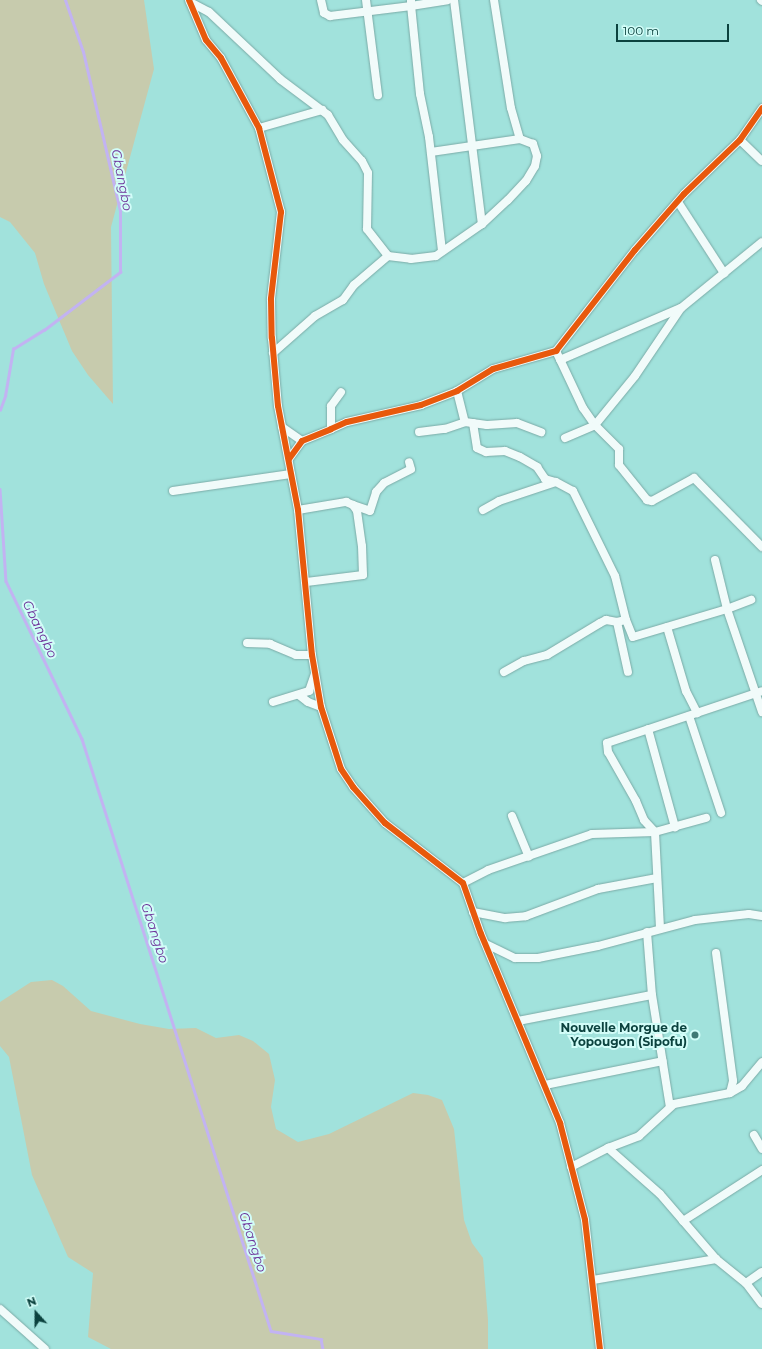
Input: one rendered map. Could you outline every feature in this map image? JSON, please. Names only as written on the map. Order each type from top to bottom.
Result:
[{"type":"street","points":[[321,0],[324,13],[330,16],[411,3],[448,0]]},
{"type":"street","points":[[366,0],[378,95]]},
{"type":"street","points":[[454,0],[474,146],[482,224]]},
{"type":"street","points":[[494,0],[511,108],[520,139]]},
{"type":"street","points":[[189,1],[209,12],[280,79],[322,110],[332,120],[343,140],[362,161],[368,172],[367,229],[388,256]]},
{"type":"street","points":[[189,1],[206,40],[221,58],[259,128],[281,212],[271,299],[273,353],[282,427],[298,510],[312,655],[321,707],[341,769],[353,787],[385,823],[463,883],[473,912],[560,1123],[585,1220],[600,1349]]},
{"type":"street","points":[[411,3],[420,94],[431,152],[442,251]]},
{"type":"street","points":[[289,459],[302,441],[347,422],[422,405],[457,391],[493,369],[556,351],[635,250],[678,202],[740,140],[762,108]]},
{"type":"street","points":[[259,128],[322,110]]},
{"type":"street","points":[[273,353],[310,320],[343,300],[354,285],[388,256],[425,258],[442,251],[482,224],[522,186],[535,166],[537,156],[533,144],[520,139],[431,152]]},
{"type":"street","points":[[740,140],[762,161]]},
{"type":"street","points":[[678,202],[724,273]]},
{"type":"street","points":[[560,360],[681,308],[762,242]]},
{"type":"street","points":[[565,438],[595,425],[635,376],[681,308]]},
{"type":"street","points":[[556,351],[573,390],[595,425],[619,449],[620,465],[646,500],[652,502],[694,478],[762,548]]},
{"type":"street","points":[[457,391],[477,448],[486,452],[505,451],[520,457],[537,467],[545,478],[556,482],[577,494],[615,576],[626,620],[633,637],[727,609],[751,600]]},
{"type":"street","points":[[330,429],[331,406],[341,392]]},
{"type":"street","points":[[419,432],[445,429],[469,423],[517,423],[541,432]]},
{"type":"street","points":[[282,427],[302,441]]},
{"type":"street","points":[[298,510],[346,502],[370,511],[376,492],[384,483],[411,469],[408,462]]},
{"type":"street","points":[[173,491],[291,474]]},
{"type":"street","points":[[483,510],[499,501],[556,482]]},
{"type":"street","points":[[306,582],[363,575],[358,517],[353,505]]},
{"type":"street","points":[[715,560],[727,609],[759,692],[762,712]]},
{"type":"street","points":[[504,672],[524,661],[547,655],[606,620],[617,622],[626,620]]},
{"type":"street","points":[[617,622],[621,632],[628,672]]},
{"type":"street","points":[[667,627],[686,692],[697,713]]},
{"type":"street","points":[[248,642],[270,644],[296,655],[312,655]]},
{"type":"street","points":[[273,702],[309,691],[315,674]]},
{"type":"street","points":[[660,928],[655,832],[644,820],[606,747],[608,743],[648,728],[689,716],[759,692]]},
{"type":"street","points":[[299,695],[308,702],[321,707]]},
{"type":"street","points":[[689,716],[721,813]]},
{"type":"street","points":[[648,728],[675,827]]},
{"type":"street","points":[[512,816],[529,857]]},
{"type":"street","points":[[463,883],[488,870],[592,834],[655,832],[706,818]]},
{"type":"street","points":[[473,912],[505,918],[526,916],[598,889],[657,878]]},
{"type":"street","points":[[486,944],[515,958],[538,958],[598,946],[660,928],[695,920],[749,914],[762,916]]},
{"type":"street","points":[[647,932],[652,995],[670,1107]]},
{"type":"street","points":[[716,953],[733,1081],[730,1093]]},
{"type":"street","points":[[518,1021],[652,995]]},
{"type":"street","points":[[544,1085],[663,1061]]},
{"type":"street","points":[[571,1166],[608,1148],[639,1136],[670,1107],[682,1102],[730,1093],[742,1086],[762,1062]]},
{"type":"street","points":[[754,1136],[762,1149]]},
{"type":"street","points":[[608,1148],[660,1194],[716,1259],[746,1283],[762,1304]]},
{"type":"street","points":[[683,1221],[762,1170]]},
{"type":"street","points":[[593,1280],[716,1259]]},
{"type":"street","points":[[746,1283],[762,1272]]},
{"type":"street","points":[[0,1309],[45,1349]]},
{"type":"green space","points":[[0,0],[144,0],[154,69],[111,227],[113,404],[88,375],[72,351],[44,284],[35,253],[10,222],[0,217]]},
{"type":"green space","points":[[52,980],[63,986],[91,1011],[140,1024],[169,1029],[196,1028],[216,1038],[239,1035],[253,1041],[269,1054],[275,1080],[271,1107],[276,1129],[298,1142],[329,1134],[413,1093],[428,1095],[442,1100],[454,1129],[464,1220],[472,1243],[483,1258],[488,1320],[488,1349],[111,1349],[88,1337],[93,1273],[68,1257],[32,1175],[9,1057],[0,1046],[0,1002],[31,982]]},
{"type":"waterway","name":"Gbangbo","points":[[0,410],[5,396],[13,349],[44,330],[120,272],[120,211],[83,52],[65,0]]},
{"type":"waterway","name":"Gbangbo","points":[[0,489],[6,581],[82,739],[271,1331],[321,1339],[323,1349]]},
{"type":"cycle path","points":[[189,0],[206,40],[221,58],[259,128],[281,212],[271,299],[272,338],[278,406],[298,510],[312,655],[321,707],[341,769],[353,787],[385,823],[463,883],[481,934],[560,1123],[585,1220],[600,1349]]},
{"type":"cycle path","points":[[289,459],[302,441],[347,422],[421,405],[457,391],[493,369],[556,351],[635,250],[684,194],[740,140],[762,108]]},
{"type":"place","name":"Nouvelle Morgue de Yopougon (Sipofu)","points":[[695,1035]]}]
